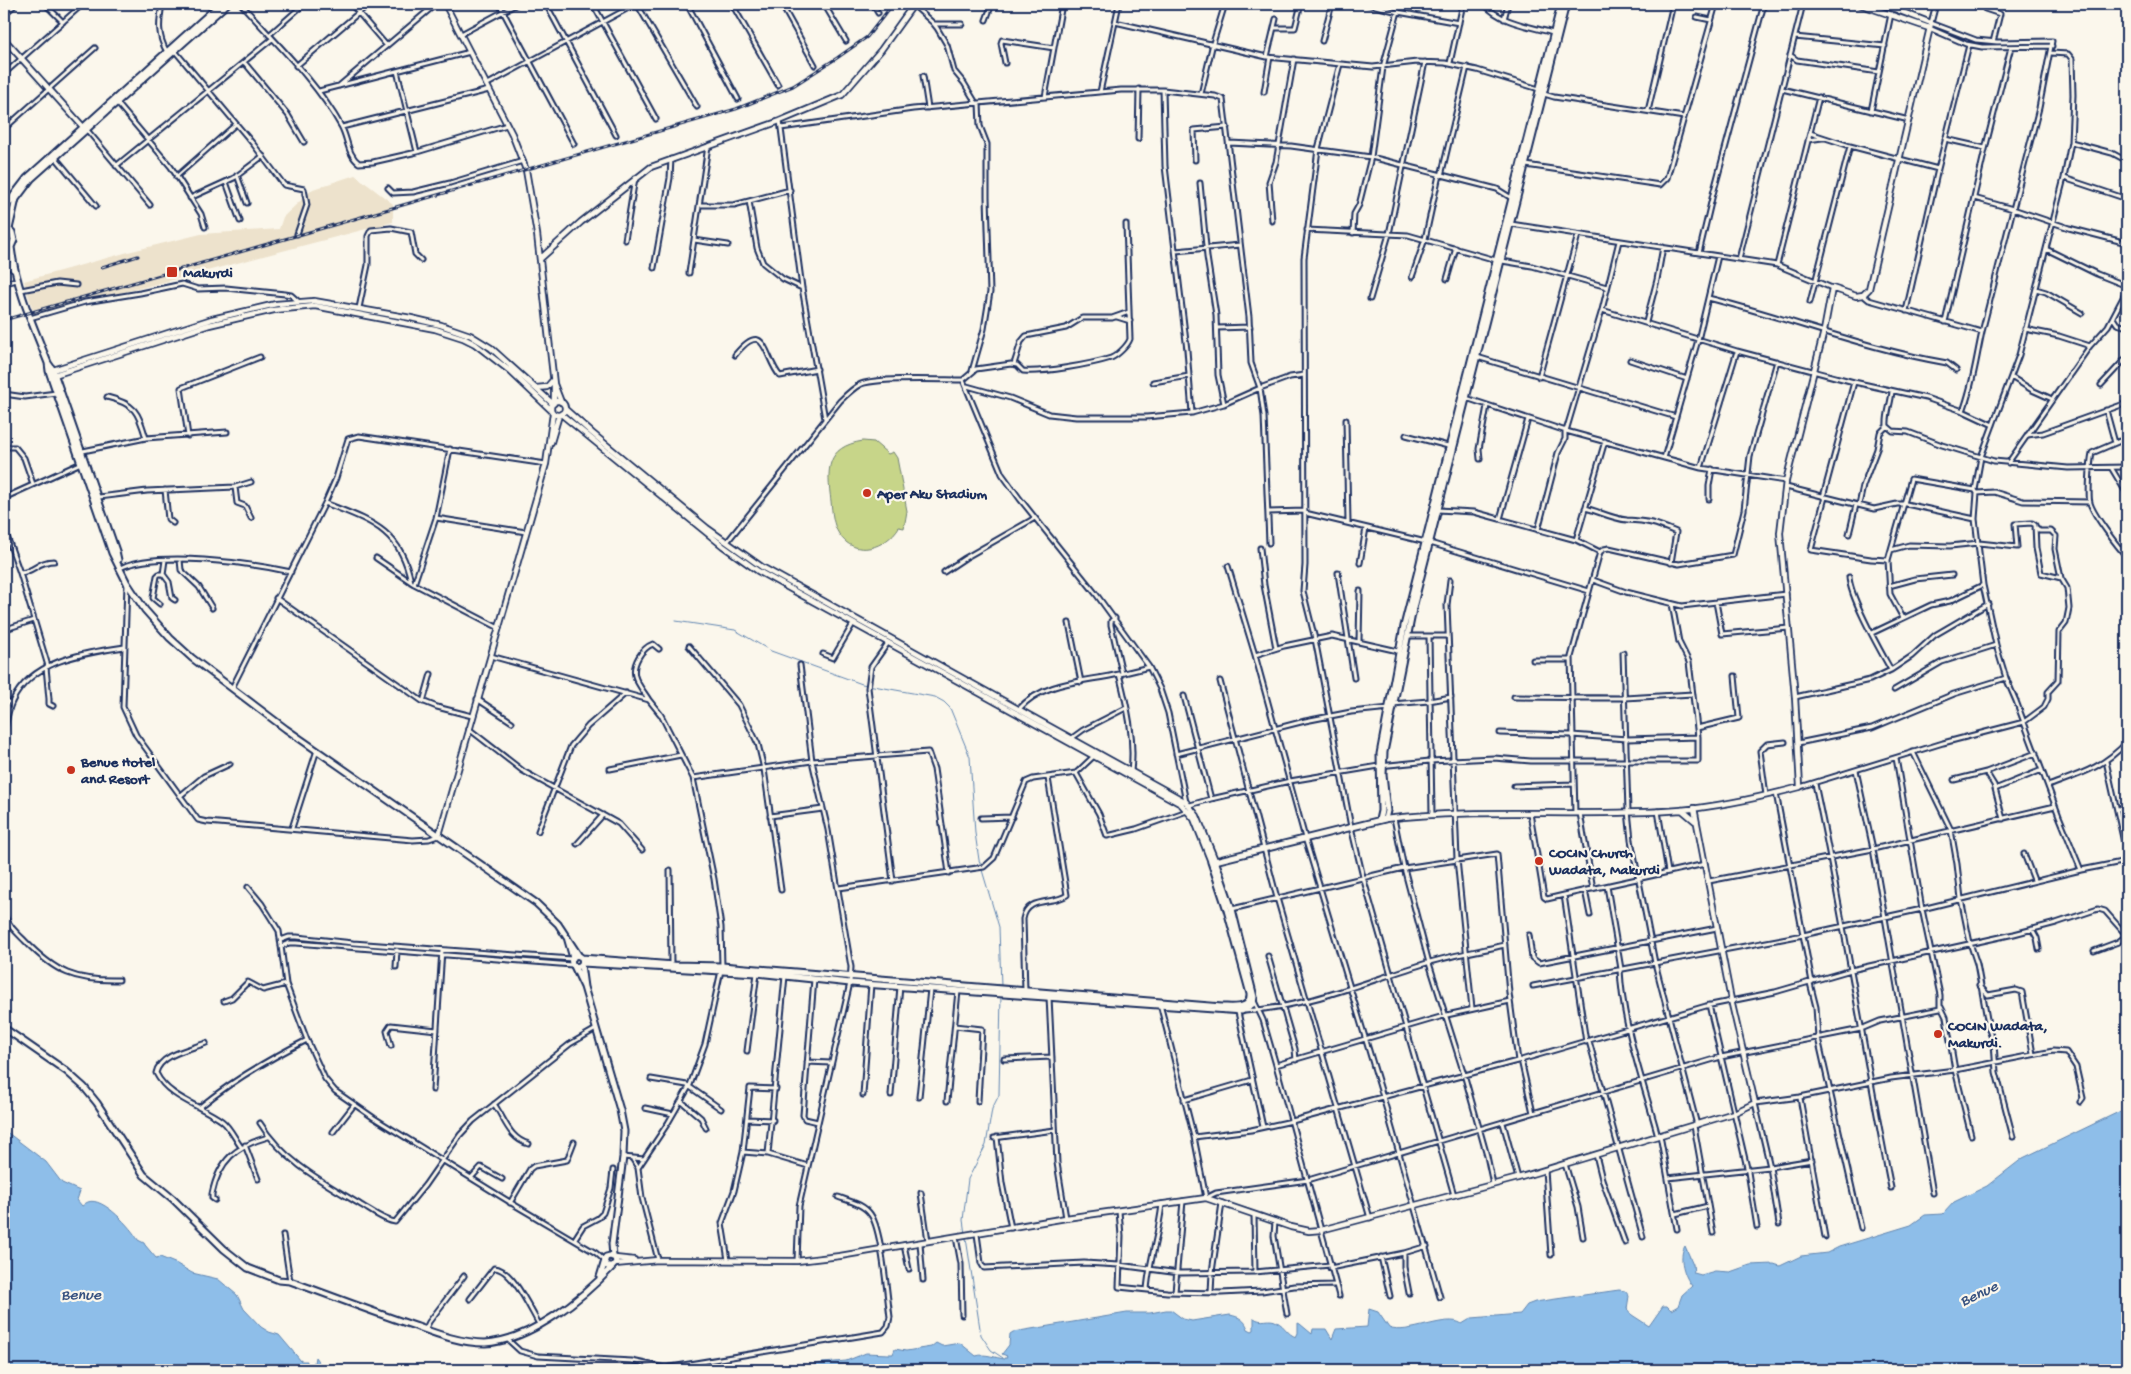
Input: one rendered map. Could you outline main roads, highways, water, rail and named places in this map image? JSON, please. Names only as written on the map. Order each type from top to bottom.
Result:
[{"type":"main road","points":[[220,4],[166,52],[32,179],[18,195],[6,228],[14,236],[11,247],[14,271],[20,290],[73,431],[112,553],[127,583],[145,610],[170,638],[192,658],[317,750],[536,903],[553,917],[566,934],[581,961],[584,987]]},
{"type":"main road","points":[[4,212],[27,178],[117,104],[228,4]]},
{"type":"main road","points":[[1004,992],[1025,991],[1238,1012],[1245,1011],[1252,999],[1229,909],[1214,861],[1382,820],[1381,766],[1398,651],[1427,543],[1438,510],[1561,4]]},
{"type":"main road","points":[[1391,706],[1448,446],[1477,357],[1499,261],[1511,224],[1514,200],[1526,165],[1566,4]]},
{"type":"main road","points":[[4,251],[11,247]]},
{"type":"main road","points":[[4,258],[14,271]]},
{"type":"main road","points":[[52,373],[56,392],[83,451],[84,464],[99,497],[119,566]]},
{"type":"main road","points":[[4,1028],[66,1072],[84,1088],[97,1103],[144,1175],[173,1199],[224,1249],[248,1268],[278,1280],[290,1281],[425,1330],[455,1339],[492,1342],[508,1339],[539,1324],[577,1300],[599,1281],[610,1260],[623,1158],[624,1140],[621,1115],[584,987],[573,962],[566,934]]},
{"type":"main road","points":[[573,962],[722,968],[757,974],[766,972],[785,976],[1160,1004],[1236,1007],[1245,1005],[1252,999]]},
{"type":"main road","points":[[573,962],[722,968],[850,980],[871,984],[997,991]]},
{"type":"water","points":[[2127,1108],[2127,1370],[789,1370],[823,1363],[846,1361],[866,1353],[893,1354],[895,1349],[906,1351],[931,1347],[936,1343],[942,1346],[960,1343],[976,1356],[987,1355],[1005,1359],[1007,1356],[1002,1354],[1009,1345],[1010,1334],[1013,1332],[1127,1313],[1150,1313],[1166,1310],[1171,1310],[1183,1319],[1192,1321],[1230,1315],[1242,1319],[1248,1329],[1252,1331],[1254,1330],[1254,1318],[1257,1320],[1271,1320],[1280,1324],[1296,1337],[1298,1323],[1312,1334],[1313,1329],[1326,1329],[1332,1339],[1336,1329],[1367,1327],[1369,1309],[1378,1312],[1389,1328],[1397,1330],[1447,1321],[1455,1321],[1462,1324],[1472,1318],[1520,1314],[1527,1305],[1535,1302],[1619,1290],[1625,1291],[1629,1296],[1627,1309],[1632,1315],[1649,1326],[1663,1306],[1667,1306],[1671,1310],[1678,1306],[1682,1295],[1692,1286],[1682,1261],[1685,1246],[1693,1264],[1694,1273],[1701,1275],[1715,1271],[1730,1272],[1750,1265],[1774,1264],[1780,1266],[1801,1256],[1827,1253],[1839,1247],[1911,1225],[1925,1215],[1943,1214],[1954,1202],[1987,1186],[2023,1158]]},
{"type":"water","name":"Benue","points":[[4,1130],[46,1162],[62,1183],[80,1191],[77,1200],[82,1206],[94,1201],[109,1208],[138,1240],[144,1243],[156,1258],[160,1257],[177,1264],[192,1273],[218,1279],[237,1295],[244,1309],[261,1327],[279,1335],[301,1361],[307,1361],[306,1369],[313,1369],[315,1357],[324,1370],[4,1370]]},
{"type":"water","points":[[332,1367],[341,1370],[324,1370]]},
{"type":"waterway","points":[[676,621],[735,630],[771,651],[862,684],[935,697],[950,708],[970,757],[975,833],[979,860],[999,927],[1001,986]]},
{"type":"waterway","points":[[965,1234],[963,1220],[968,1179],[986,1145],[992,1109],[999,1095],[1001,995]]},
{"type":"waterway","points":[[966,1238],[981,1335],[991,1350],[1003,1358]]},
{"type":"railway","points":[[4,320],[736,109],[793,86],[837,58],[867,37],[893,4]]},
{"type":"railway","points":[[102,267],[138,256]]},
{"type":"place","name":"Makurdi","points":[[172,272]]},
{"type":"place","name":"Aper Aku Stadium","points":[[867,493]]},
{"type":"place","name":"Benue Hotel and Resort","points":[[71,770]]},
{"type":"place","name":"COCIN Church Wadata, Makurdi","points":[[1539,861]]},
{"type":"place","name":"COCIN Wadata, Makurdi.","points":[[1938,1034]]}]
